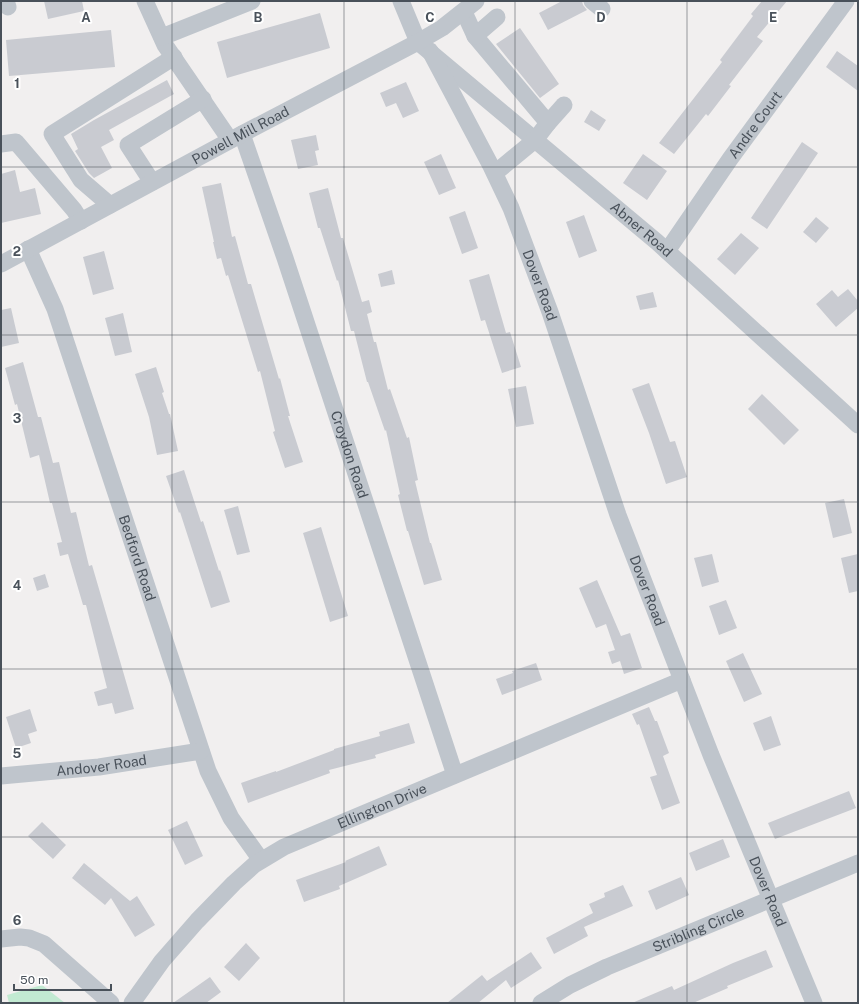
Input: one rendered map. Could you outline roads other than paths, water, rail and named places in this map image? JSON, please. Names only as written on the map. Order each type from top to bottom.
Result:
[{"type":"street","name":"Croydon Road","points":[[144,1],[174,57],[203,99],[236,137],[285,258],[454,775]]},
{"type":"street","points":[[162,37],[252,1]]},
{"type":"street","name":"Dover Road","points":[[401,1],[424,47],[495,173],[511,208],[550,312],[618,515],[711,755],[814,1003]]},
{"type":"street","points":[[846,1],[858,8]]},
{"type":"street","name":"Andre Court","points":[[667,251],[730,159],[846,1]]},
{"type":"street","points":[[470,6],[475,36],[548,122]]},
{"type":"street","name":"Powell Mill Road","points":[[1,264],[236,137],[424,47],[442,28],[470,6]]},
{"type":"street","points":[[475,36],[497,17]]},
{"type":"street","name":"Abner Road","points":[[424,47],[667,251],[858,425]]},
{"type":"street","points":[[110,205],[81,180],[52,134],[174,57]]},
{"type":"street","points":[[152,182],[128,145],[203,99]]},
{"type":"street","points":[[495,173],[535,140],[548,122],[564,105]]},
{"type":"street","points":[[1,144],[16,142],[74,210],[81,221]]},
{"type":"street","name":"Bedford Road","points":[[28,249],[55,309],[208,771],[218,795],[231,818],[261,860]]},
{"type":"street","name":"Ellington Drive","points":[[132,1003],[162,961],[197,921],[234,883],[261,860],[292,843],[682,680]]},
{"type":"street","name":"Andover Road","points":[[1,776],[99,767],[201,751]]},
{"type":"street","name":"Stribling Circle","points":[[541,1003],[570,985],[607,966],[858,863]]},
{"type":"street","points":[[1,939],[25,937],[37,940],[44,944],[111,1003]]}]
